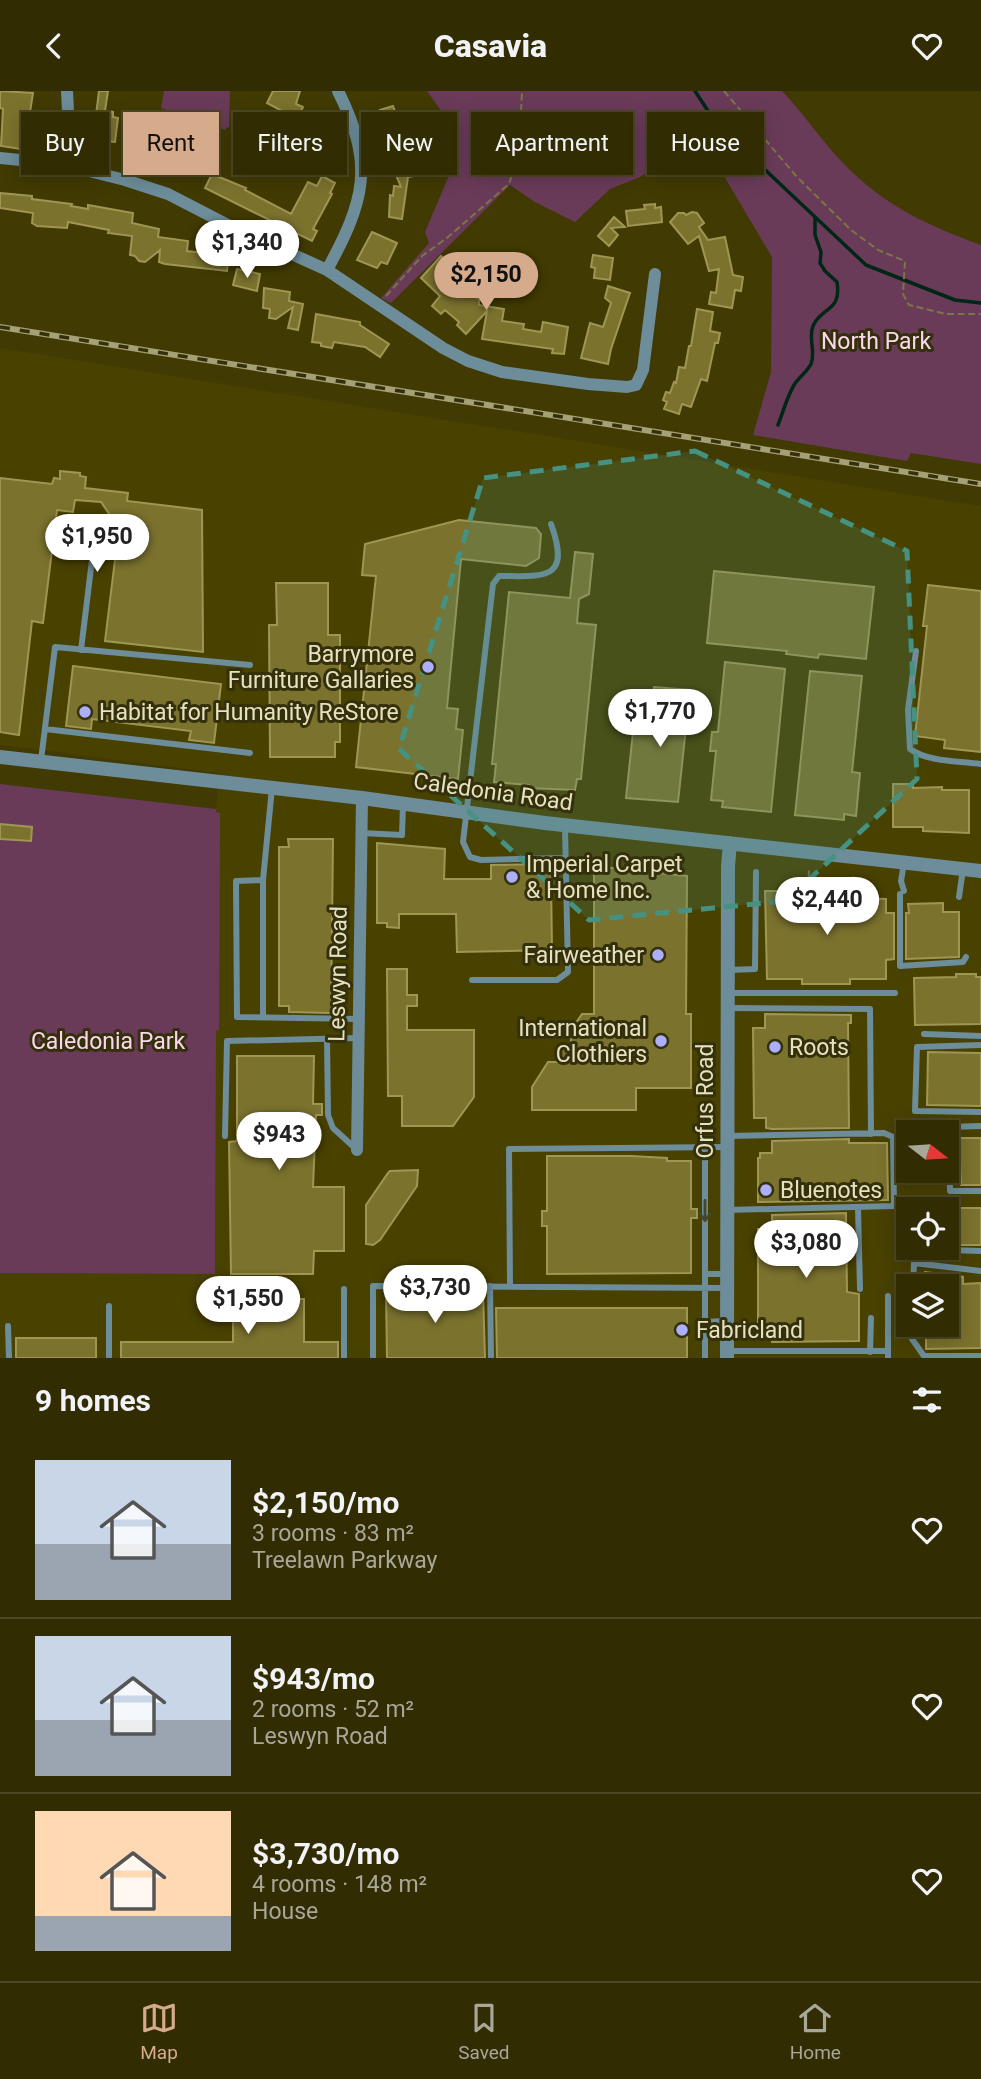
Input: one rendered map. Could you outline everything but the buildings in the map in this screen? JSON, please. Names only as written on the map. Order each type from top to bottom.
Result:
[{"type":"street","points":[[67,91],[68,112]]},
{"type":"street","points":[[327,270],[351,225],[363,179],[358,139],[338,91]]},
{"type":"street","points":[[0,158],[21,160]]},
{"type":"street","points":[[104,175],[168,194],[230,226],[327,270],[443,348],[468,361],[502,372],[588,384],[627,387],[636,385],[643,370],[655,274]]},
{"type":"street","name":"Caledonia Road","points":[[0,757],[362,797],[565,825],[981,871]]},
{"type":"street","name":"Leswyn Road","points":[[357,1150],[362,797]]},
{"type":"street","name":"Orfus Road","points":[[727,1354],[730,843]]},
{"type":"lane","points":[[551,524],[557,542],[554,570],[544,576],[499,576],[493,584],[463,842],[470,857],[481,860],[565,859]]},
{"type":"lane","points":[[81,650],[96,527]]},
{"type":"lane","points":[[40,762],[55,647],[250,665]]},
{"type":"lane","points":[[916,651],[908,711],[910,749],[916,754],[932,758],[981,764]]},
{"type":"lane","points":[[45,729],[250,753]]},
{"type":"lane","points":[[263,1017],[263,880],[272,787]]},
{"type":"lane","points":[[361,832],[402,835],[403,803]]},
{"type":"lane","points":[[472,980],[557,979],[568,972],[565,825]]},
{"type":"lane","points":[[904,863],[901,881],[900,966],[963,962],[966,957]]},
{"type":"lane","points":[[959,897],[963,869]]},
{"type":"lane","points":[[728,971],[755,969],[756,872]]},
{"type":"lane","points":[[263,880],[236,881],[237,1017],[359,1019]]},
{"type":"lane","points":[[728,1000],[895,993]]},
{"type":"lane","points":[[728,1000],[870,1009],[871,1134]]},
{"type":"lane","points":[[924,1034],[981,1036]]},
{"type":"lane","points":[[225,1136],[227,1041],[358,1038]]},
{"type":"lane","points":[[327,1039],[328,1115],[333,1128],[357,1150]]},
{"type":"lane","points":[[981,1045],[917,1047],[915,1111],[981,1112]]},
{"type":"lane","points":[[981,1126],[949,1127],[950,1191],[981,1191]]},
{"type":"lane","points":[[510,1286],[509,1149],[705,1147],[727,1142],[884,1133],[893,1137],[894,1206],[727,1210]]},
{"type":"lane","points":[[705,1147],[705,1358]]},
{"type":"lane","points":[[859,1208],[860,1289]]},
{"type":"lane","points":[[959,1250],[981,1251]]},
{"type":"lane","points":[[914,1274],[914,1263],[981,1271]]},
{"type":"lane","points":[[705,1274],[727,1281]]},
{"type":"lane","points":[[373,1358],[373,1286],[706,1288],[727,1281]]},
{"type":"lane","points":[[490,1286],[491,1358]]},
{"type":"lane","points":[[344,1289],[344,1358]]},
{"type":"lane","points":[[727,1354],[870,1352],[888,1355],[888,1296]]},
{"type":"lane","points":[[109,1305],[109,1358]]},
{"type":"lane","points":[[870,1352],[871,1318]]},
{"type":"lane","points":[[705,1322],[727,1321]]},
{"type":"lane","points":[[8,1326],[9,1358]]},
{"type":"lane","points":[[912,1337],[924,1357],[981,1356]]},
{"type":"path","points":[[379,304],[422,256],[509,184],[519,153],[522,91]]},
{"type":"path","points":[[724,91],[797,177],[851,230],[878,250],[905,261],[903,286],[905,300],[909,305],[946,314],[981,314]]},
{"type":"path","points":[[808,888],[809,870]]},
{"type":"path","points":[[853,875],[853,894]]},
{"type":"highlighted area","points":[[695,451],[907,551],[917,779],[786,901],[589,920],[399,749],[483,478]]},
{"type":"shaded area","points":[[0,348],[981,506],[981,1358],[0,1358],[0,1273],[215,1274],[216,809],[219,773],[0,745]]},
{"type":"green space","points":[[164,91],[230,91],[229,128],[225,130],[219,128],[219,112],[173,112],[161,108]]},
{"type":"green space","name":"North Park","points":[[427,91],[782,91],[838,157],[876,193],[926,222],[981,245],[981,464],[911,453],[907,461],[753,435],[771,372],[772,257],[723,175],[764,175],[764,112],[647,112],[647,172],[610,189],[575,222],[535,202],[510,185],[391,303],[381,298],[429,243],[425,232],[449,175],[457,175],[457,112],[442,112]]},
{"type":"green space","name":"Caledonia Park","points":[[0,784],[216,809],[216,812],[220,813],[215,1274],[0,1273]]},
{"type":"waterway","points":[[695,91],[708,111],[759,164],[866,265],[955,300],[981,303]]},
{"type":"waterway","points":[[778,425],[794,385],[811,364],[813,326],[834,304],[838,292],[837,282],[820,263],[821,252],[815,235],[815,218]]},
{"type":"railway","points":[[0,327],[981,484]]},
{"type":"place","name":"Barrymore Furniture Gallaries","points":[[428,667]]},
{"type":"place","name":"Habitat for Humanity ReStore","points":[[85,712]]},
{"type":"place","name":"Imperial Carpet & Home Inc.","points":[[512,877]]},
{"type":"place","name":"Fairweather","points":[[658,955]]},
{"type":"place","name":"International Clothiers","points":[[661,1041]]},
{"type":"place","name":"Roots","points":[[775,1047]]},
{"type":"place","name":"Bluenotes","points":[[766,1190]]},
{"type":"place","name":"Fabricland","points":[[682,1330]]}]
